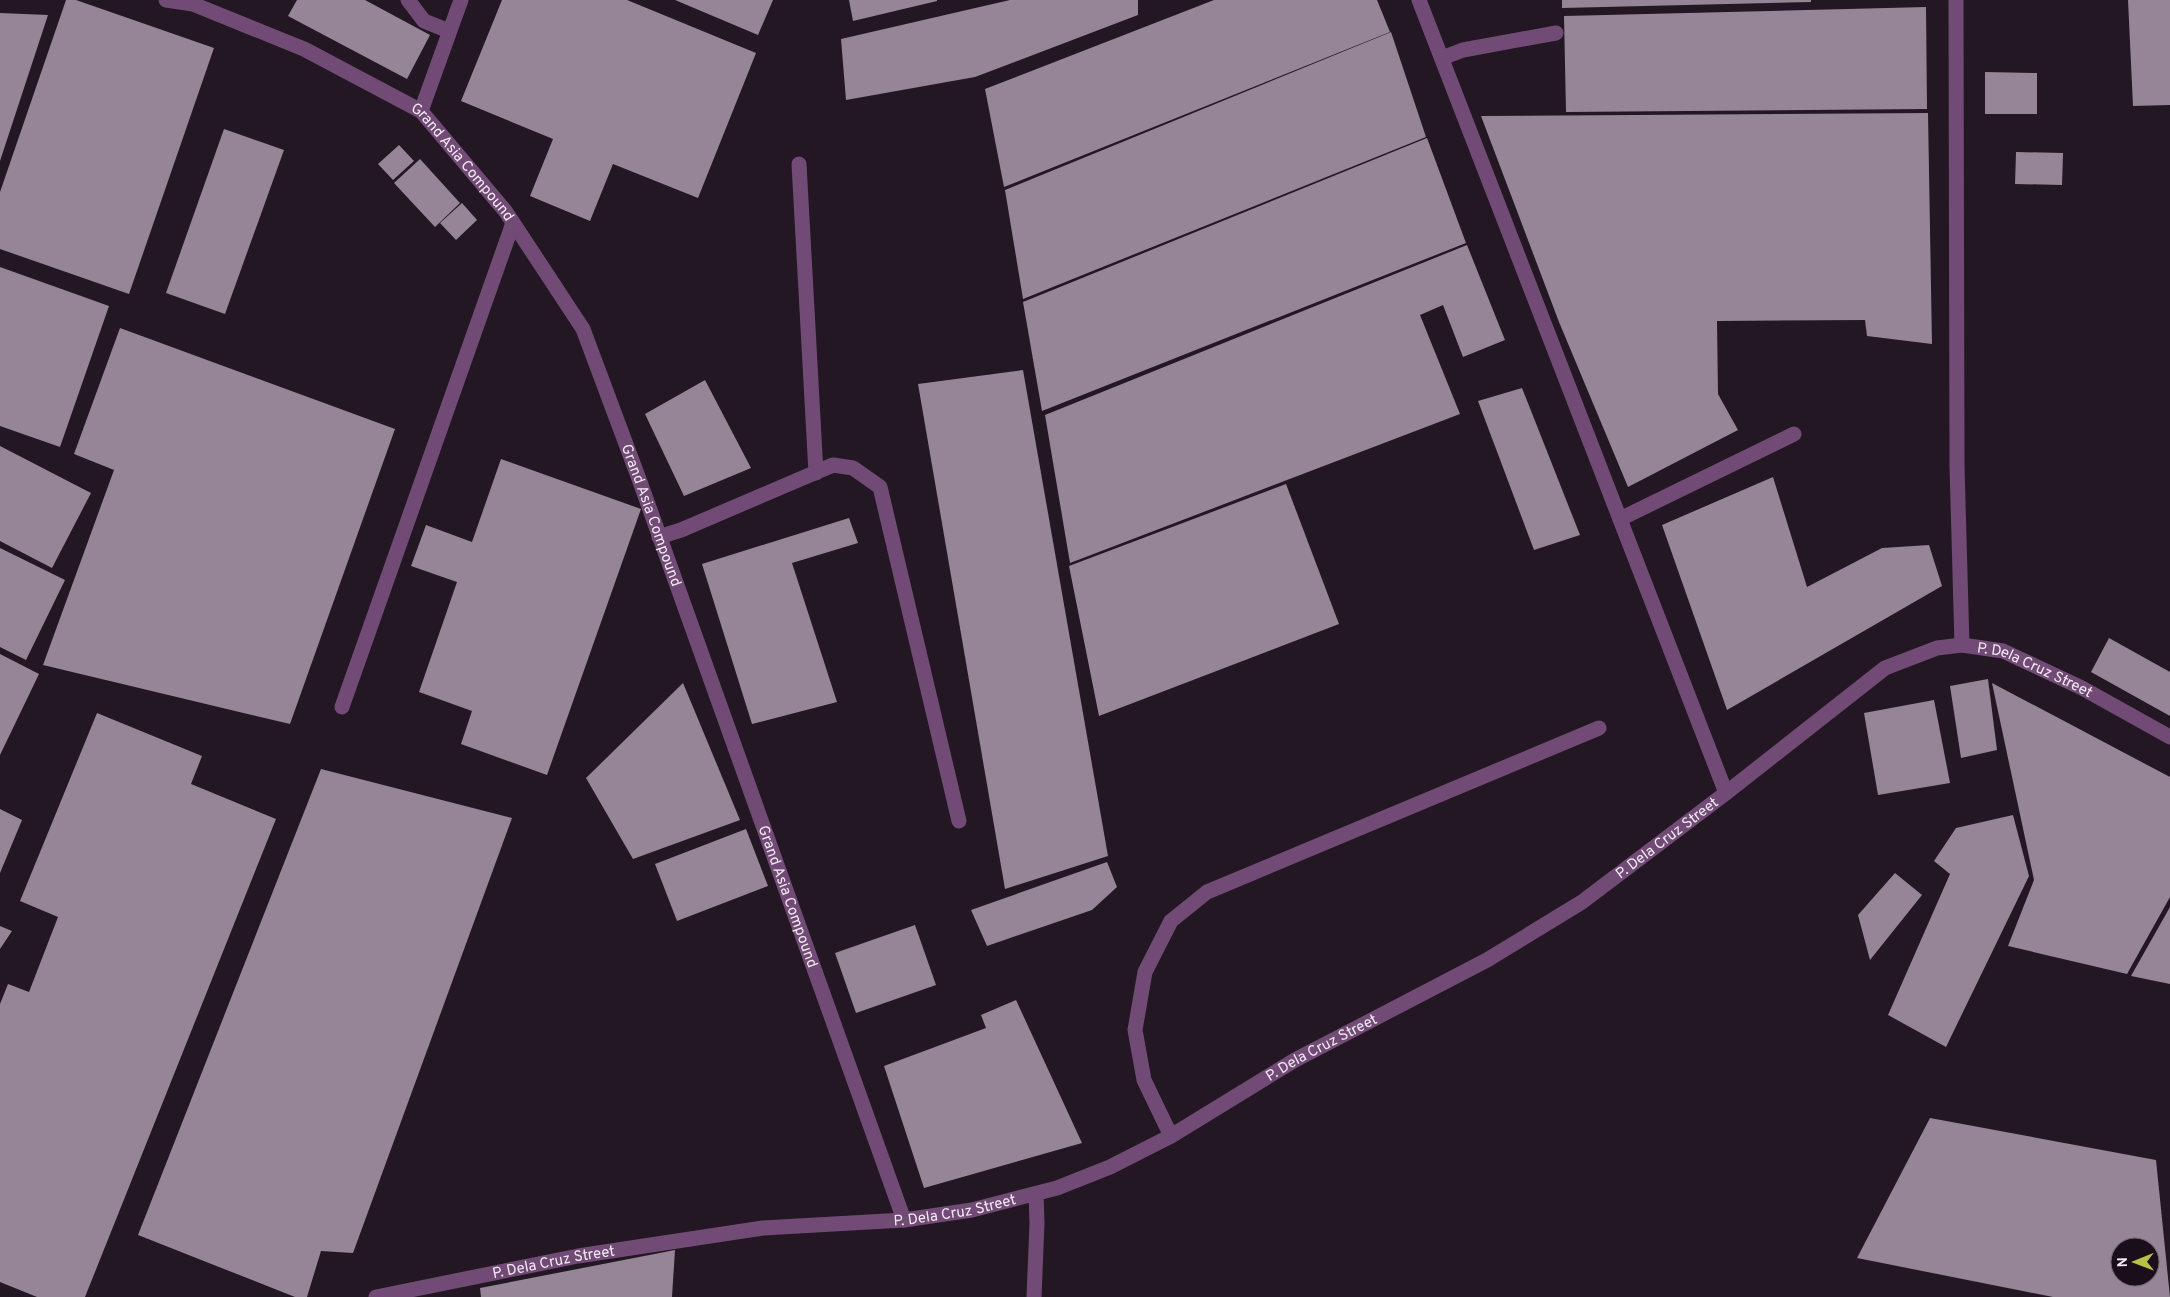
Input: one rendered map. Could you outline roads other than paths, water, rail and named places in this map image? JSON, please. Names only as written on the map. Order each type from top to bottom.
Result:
[{"type":"street","name":"Grand Asia Compound","points":[[166,0],[193,4],[304,49],[421,111],[513,223],[583,329],[904,1220]]},
{"type":"street","points":[[408,0],[424,21],[450,31]]},
{"type":"street","points":[[421,111],[461,0]]},
{"type":"street","points":[[1419,0],[1726,793]]},
{"type":"street","points":[[1956,0],[1957,466],[1962,645]]},
{"type":"street","points":[[1442,58],[1463,50],[1556,33]]},
{"type":"street","points":[[799,164],[816,473]]},
{"type":"street","points":[[342,707],[513,223]]},
{"type":"street","points":[[1620,520],[1794,434]]},
{"type":"street","points":[[659,537],[681,530],[833,465],[853,468],[880,487],[959,820]]},
{"type":"street","name":"P. Dela Cruz Street","points":[[376,1297],[578,1256],[754,1229],[904,1220],[972,1210],[1057,1188],[1110,1167],[1171,1136],[1295,1060],[1487,960],[1582,902],[1726,793],[1885,668],[1937,648],[1962,645],[2003,651],[2082,688],[2170,737]]},
{"type":"street","points":[[1171,1136],[1144,1080],[1135,1030],[1145,972],[1171,921],[1207,892],[1599,728]]},
{"type":"street","points":[[1034,1297],[1037,1223],[1036,1194]]}]
